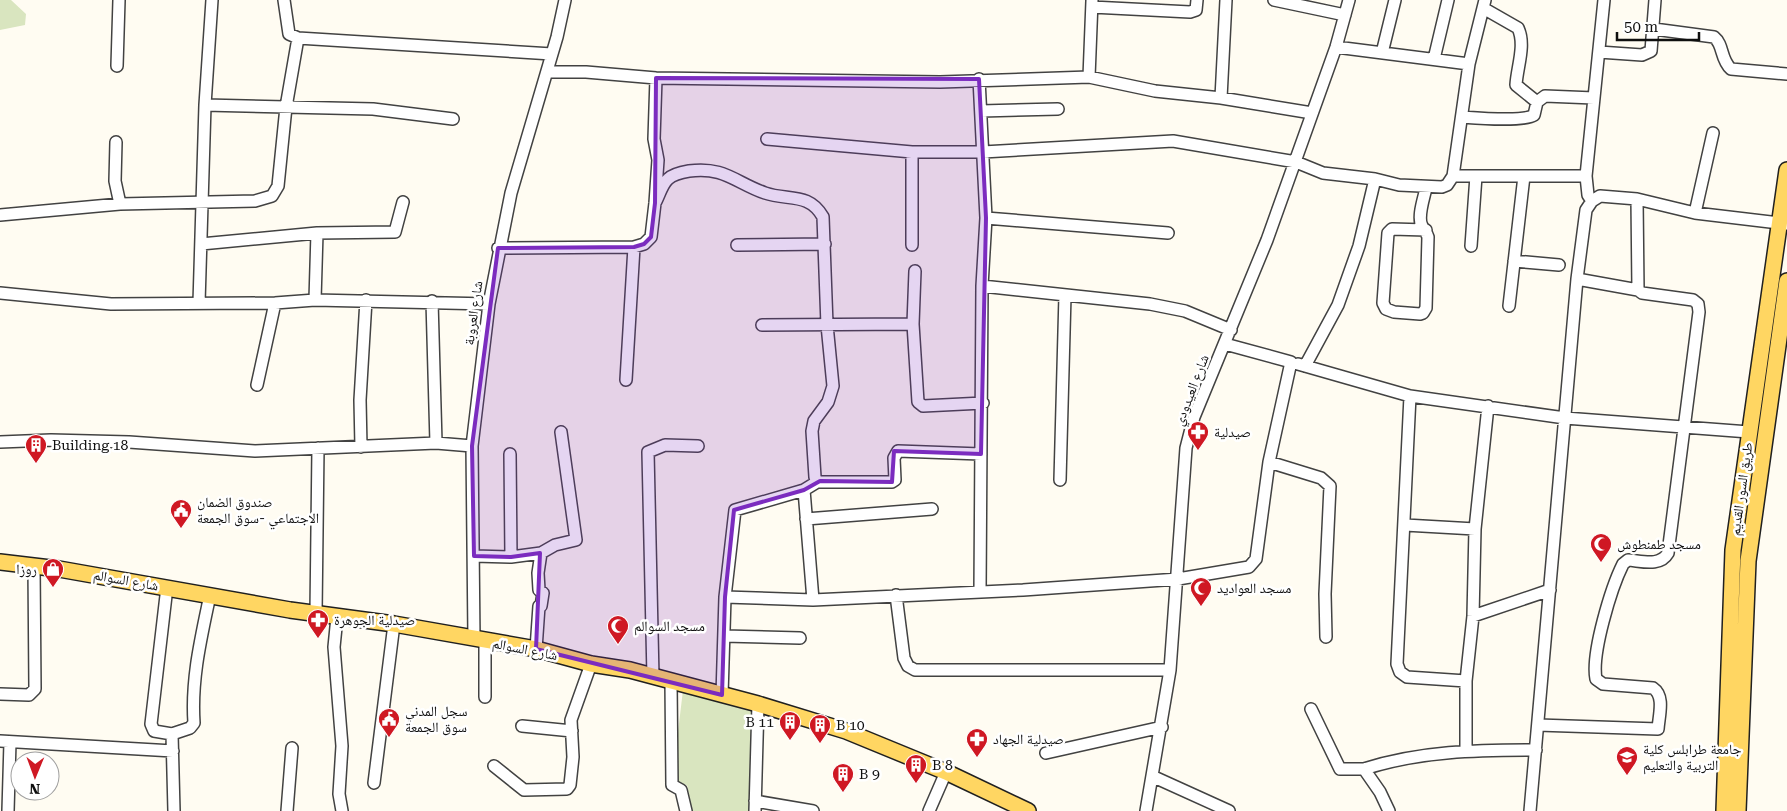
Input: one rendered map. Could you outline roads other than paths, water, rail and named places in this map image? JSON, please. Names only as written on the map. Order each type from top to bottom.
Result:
[{"type":"main road","name":"طريق السور القديم","points":[[1724,811],[1730,592],[1741,481],[1784,223],[1787,170]]},
{"type":"main road","name":"طريق السور القديم","points":[[1738,811],[1746,594],[1751,528],[1785,308],[1787,281]]},
{"type":"main road","points":[[1741,481],[1758,484]]},
{"type":"main road","name":"شارع السوالم","points":[[1,562],[167,587],[337,617],[394,624],[536,649],[592,664],[630,670],[758,704],[846,731],[946,772],[1028,811]]},
{"type":"street","points":[[117,66],[118,0]]},
{"type":"street","points":[[200,303],[205,105],[212,0]]},
{"type":"street","points":[[284,0],[289,34],[298,38],[552,54]]},
{"type":"street","name":"شارع العروبة","points":[[485,696],[474,556],[472,446],[489,304],[498,248],[511,193],[552,54],[565,0]]},
{"type":"street","points":[[1090,77],[1092,3],[1190,12],[1196,10],[1197,0]]},
{"type":"street","points":[[1221,98],[1226,0]]},
{"type":"street","points":[[1274,0],[1345,15]]},
{"type":"street","name":"شارع العيدودي","points":[[1146,811],[1154,777],[1170,670],[1186,448],[1194,417],[1231,330],[1296,162],[1336,46],[1349,0]]},
{"type":"street","points":[[1382,53],[1396,0]]},
{"type":"street","points":[[1434,59],[1448,0]]},
{"type":"street","points":[[1592,201],[1588,195],[1586,176],[1604,0]]},
{"type":"street","points":[[1599,52],[1647,54],[1653,48],[1655,0]]},
{"type":"street","points":[[767,138],[912,152],[983,152],[1174,141],[1296,162],[1323,174],[1375,179],[1426,188],[1448,185],[1454,176],[1469,64],[1484,4],[1518,28],[1520,67],[1516,85],[1537,102]]},
{"type":"street","points":[[1654,29],[1714,37],[1718,40],[1725,63],[1731,69],[1787,74]]},
{"type":"street","points":[[0,215],[120,204],[255,201],[272,196],[278,186],[286,107],[298,38]]},
{"type":"street","points":[[1336,46],[1469,64]]},
{"type":"street","points":[[546,72],[586,72],[656,78],[940,82],[979,79],[1090,77],[1155,92],[1221,98],[1312,114]]},
{"type":"street","points":[[498,248],[634,247],[644,244],[650,237],[655,203],[658,160],[654,140],[656,78]]},
{"type":"street","points":[[979,79],[986,218],[982,286],[983,403],[980,592]]},
{"type":"street","points":[[1462,117],[1528,118],[1534,115],[1537,102],[1549,95],[1594,98]]},
{"type":"street","points":[[205,105],[373,109],[453,119]]},
{"type":"street","points":[[981,111],[1058,109]]},
{"type":"street","points":[[1695,213],[1713,133]]},
{"type":"street","points":[[116,142],[115,181],[120,204]]},
{"type":"street","points":[[912,152],[912,245]]},
{"type":"street","points":[[655,203],[667,180],[682,172],[702,169],[718,171],[766,194],[809,201],[817,207],[823,217],[827,325],[833,386],[832,394],[814,421],[812,430],[815,477],[817,482]]},
{"type":"street","points":[[1454,176],[1586,176]]},
{"type":"street","points":[[1471,246],[1476,176]]},
{"type":"street","points":[[1509,306],[1524,176]]},
{"type":"street","points":[[1305,366],[1338,305],[1359,246],[1375,179]]},
{"type":"street","points":[[1426,188],[1421,218],[1421,225],[1426,230],[1428,237],[1429,263],[1426,308],[1424,313],[1420,314],[1394,312],[1386,309],[1382,303],[1388,233],[1392,229],[1426,230]]},
{"type":"street","points":[[1530,811],[1584,216],[1592,201],[1605,195],[1637,198],[1695,213],[1784,223]]},
{"type":"street","points":[[1637,198],[1638,290]]},
{"type":"street","points":[[201,244],[316,233],[395,232],[403,202]]},
{"type":"street","points":[[986,218],[1168,233]]},
{"type":"street","points":[[316,233],[316,300]]},
{"type":"street","points":[[737,245],[825,244]]},
{"type":"street","points":[[626,380],[634,247]]},
{"type":"street","points":[[1514,261],[1559,265]]},
{"type":"street","points":[[915,272],[913,324],[916,397],[920,405],[983,403]]},
{"type":"street","points":[[1538,725],[1658,729],[1660,696],[1658,691],[1653,688],[1603,684],[1596,679],[1597,649],[1611,596],[1623,564],[1628,560],[1655,563],[1665,559],[1668,554],[1699,312],[1698,304],[1693,300],[1642,294],[1638,290],[1577,279]]},
{"type":"street","points":[[982,286],[1150,304],[1185,311],[1231,330]]},
{"type":"street","points":[[0,293],[111,304],[275,303],[316,300],[432,301],[489,304]]},
{"type":"street","points":[[1060,480],[1065,295]]},
{"type":"street","points":[[360,447],[360,400],[366,300]]},
{"type":"street","points":[[432,301],[436,443]]},
{"type":"street","points":[[257,385],[275,303]]},
{"type":"street","points":[[762,325],[913,324]]},
{"type":"street","points":[[1225,344],[1410,396],[1565,418],[1749,432]]},
{"type":"street","points":[[725,598],[814,600],[980,592],[1178,579],[1243,569],[1253,564],[1256,559],[1269,462],[1291,362]]},
{"type":"street","points":[[1410,396],[1397,664],[1400,672],[1407,677],[1466,681]]},
{"type":"street","points":[[1466,750],[1466,681],[1473,616],[1474,529],[1488,406]]},
{"type":"street","points":[[474,556],[512,557],[541,553],[577,538],[567,483],[561,432]]},
{"type":"street","points":[[0,442],[51,440],[129,442],[255,451],[436,443],[472,446]]},
{"type":"street","points":[[654,677],[648,452],[665,445],[698,446]]},
{"type":"street","points":[[316,613],[318,448]]},
{"type":"street","points":[[722,695],[725,598],[735,510],[804,490],[817,482],[892,482],[895,480],[894,458],[898,451],[981,454]]},
{"type":"street","points":[[510,454],[512,557]]},
{"type":"street","points":[[1269,462],[1321,478],[1330,486],[1325,594],[1326,636]]},
{"type":"street","points":[[804,490],[814,600]]},
{"type":"street","points":[[806,519],[932,509]]},
{"type":"street","points":[[1405,525],[1474,529]]},
{"type":"street","points":[[536,649],[539,606],[541,606],[544,593],[539,590],[538,573],[541,553]]},
{"type":"street","points":[[0,694],[29,695],[35,689],[34,566]]},
{"type":"street","points":[[167,587],[151,724],[157,733],[172,734],[190,728],[194,724],[193,690],[196,661],[210,595]]},
{"type":"street","points":[[1473,616],[1550,590]]},
{"type":"street","points":[[896,595],[904,658],[908,666],[915,670],[1170,670]]},
{"type":"street","points":[[337,617],[334,647],[342,746],[340,794],[342,811]]},
{"type":"street","points":[[374,783],[394,624]]},
{"type":"street","points":[[724,636],[800,638]]},
{"type":"street","points":[[494,766],[524,790],[567,789],[570,785],[571,720],[592,664]]},
{"type":"street","points":[[671,682],[672,785],[681,790],[686,811]]},
{"type":"street","points":[[758,704],[755,806],[813,811]]},
{"type":"street","points":[[1311,709],[1340,768],[1364,769],[1396,760],[1466,750],[1536,750]]},
{"type":"street","points":[[522,726],[572,731]]},
{"type":"street","points":[[1046,753],[1162,727]]},
{"type":"street","points":[[172,734],[174,811]]},
{"type":"street","points":[[8,811],[5,741],[173,751]]},
{"type":"street","points":[[287,811],[292,748]]},
{"type":"street","points":[[1364,769],[1380,792],[1389,811]]},
{"type":"street","points":[[929,811],[946,772]]},
{"type":"street","points":[[1154,777],[1229,811]]},
{"type":"place","name":"صيدلية","points":[[1198,451]]},
{"type":"place","name":"Building 18","points":[[36,464]]},
{"type":"place","name":"صندوق الضمان الاجتماعي -سوق الجمعة","points":[[181,529]]},
{"type":"place","name":"مسجد طمنطوش","points":[[1601,563]]},
{"type":"place","name":"روزا","points":[[53,588]]},
{"type":"place","name":"مسجد العواديد","points":[[1201,607]]},
{"type":"place","name":"صيدلية الجوهرة","points":[[318,639]]},
{"type":"place","name":"مسجد السوالم","points":[[618,645]]},
{"type":"place","name":"سجل المدني سوق الجمعة","points":[[389,738]]},
{"type":"place","name":"B 11","points":[[790,741]]},
{"type":"place","name":"B 10","points":[[820,744]]},
{"type":"place","name":"صيدلية الجهاد","points":[[977,758]]},
{"type":"place","name":"جامعة طرابلس كلية التربية والتعليم","points":[[1627,776]]},
{"type":"place","name":"B 8","points":[[916,784]]},
{"type":"place","name":"B 9","points":[[843,793]]}]
